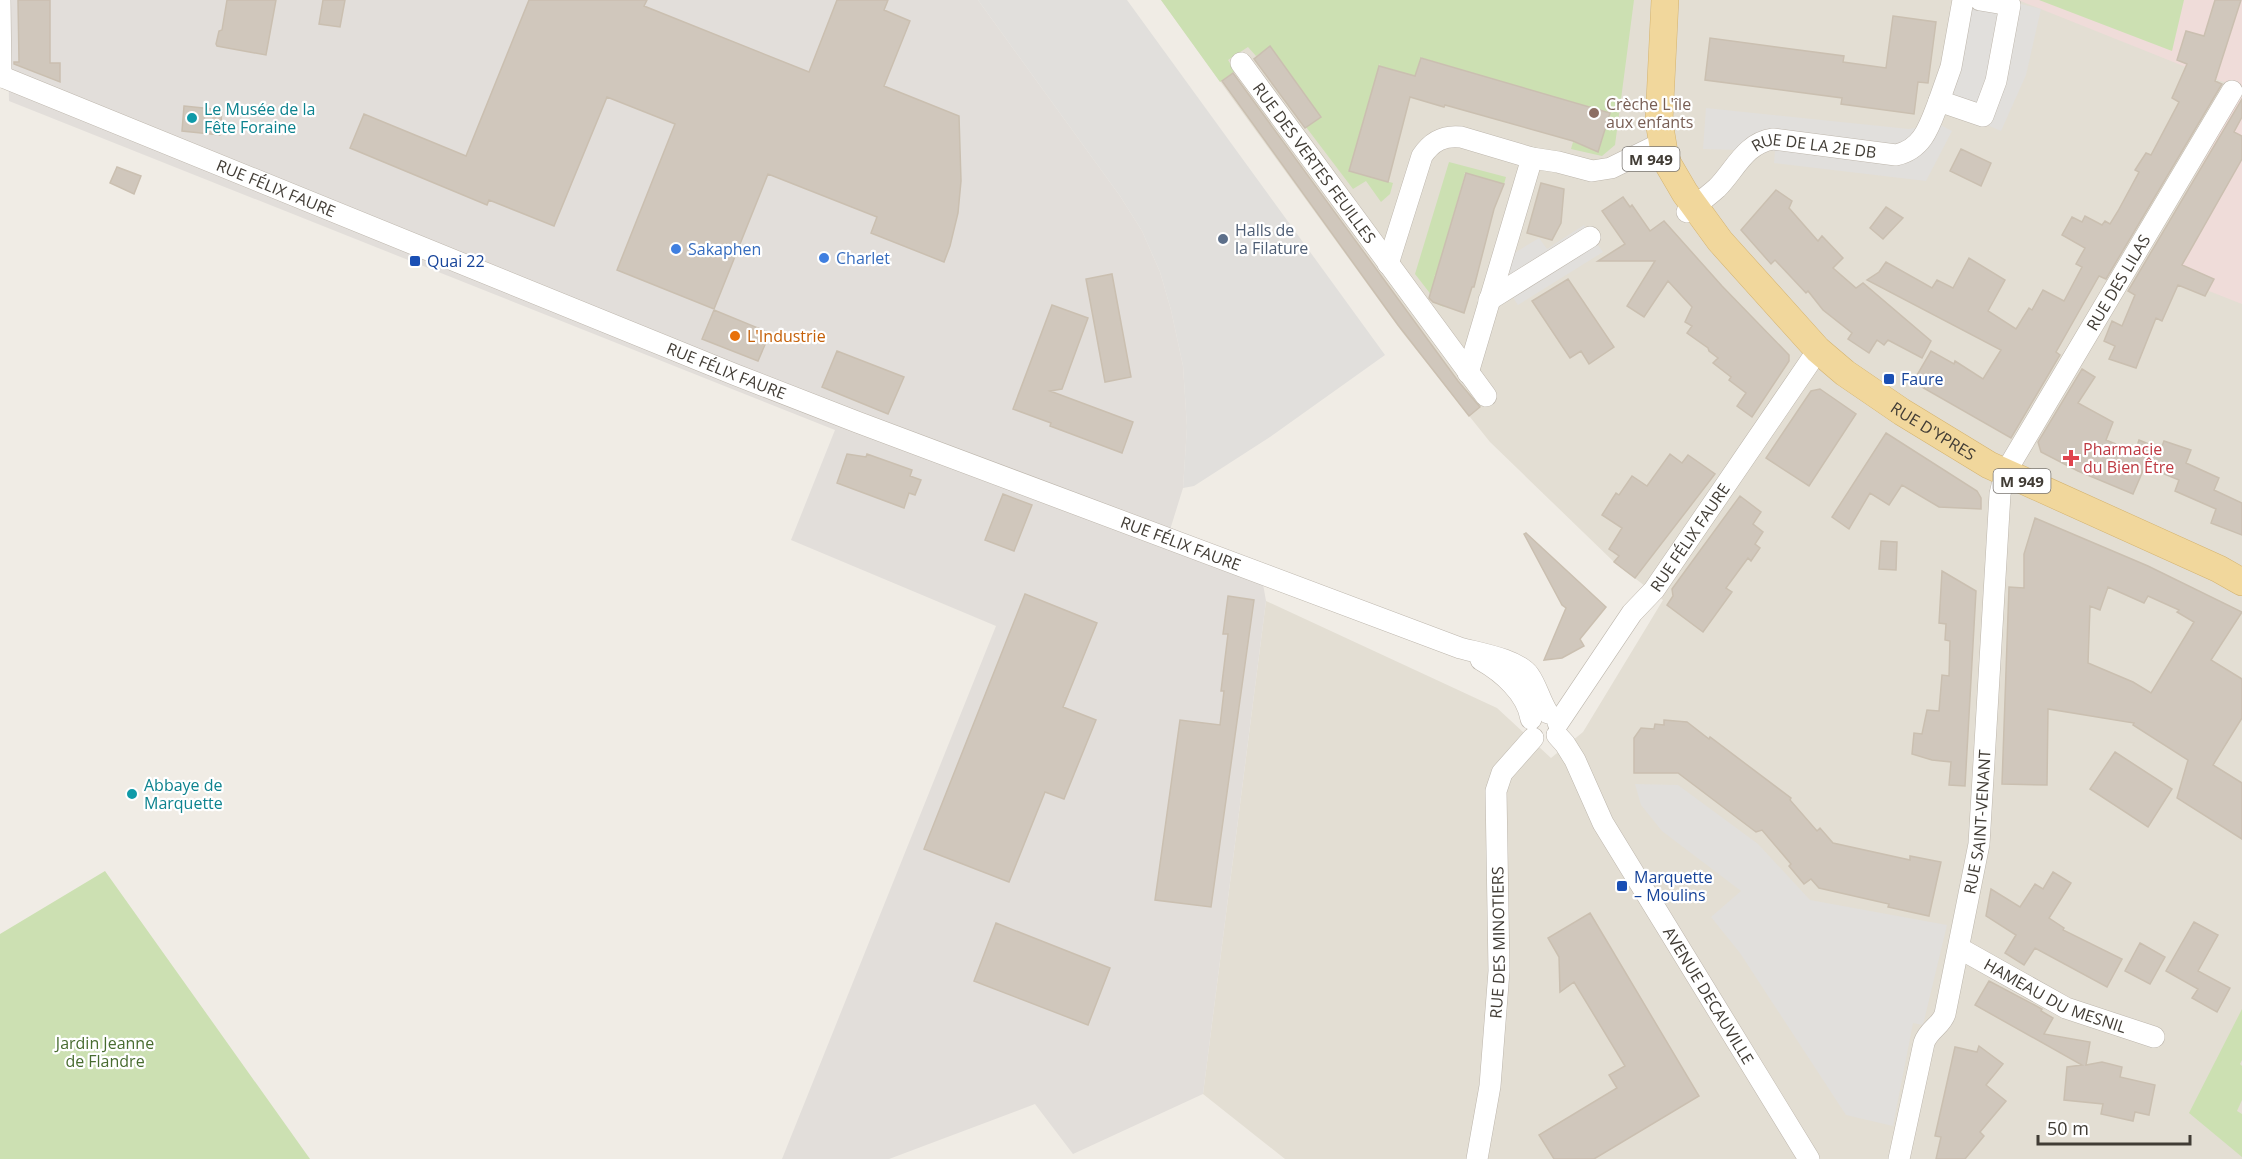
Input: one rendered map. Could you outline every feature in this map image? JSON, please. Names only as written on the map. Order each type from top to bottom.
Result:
[{"type":"main road","name":"M 949","points":[[1665,1],[1655,146],[1675,177],[1691,210]]},
{"type":"main road","name":"RUE D'YPRES","points":[[1691,210],[1818,350],[1845,373],[1902,412],[2005,473],[2184,552],[2242,582]]},
{"type":"street","points":[[0,0],[1,76]]},
{"type":"street","name":"RUE DE LA 2E DB","points":[[1691,210],[1718,186],[1751,147],[1765,140],[1781,139],[1896,155],[1904,153],[1923,139],[1939,101],[1954,55],[1963,0]]},
{"type":"street","points":[[1939,101],[1983,116],[1996,81],[2010,5],[1980,0]]},
{"type":"street","name":"RUE DES VERTES FEUILLES","points":[[1241,63],[1486,396]]},
{"type":"street","name":"RUE FÉLIX FAURE","points":[[1,76],[814,405],[1460,648],[1491,666],[1509,681],[1545,725],[1632,613],[1654,591],[1818,350]]},
{"type":"street","name":"RUE DES LILAS","points":[[2005,473],[2232,91]]},
{"type":"street","name":"RUE DES VERTES FEUILLES","points":[[1388,264],[1422,156],[1433,143],[1451,135],[1532,158],[1592,171],[1601,171],[1655,146]]},
{"type":"street","points":[[1468,373],[1532,158]]},
{"type":"street","points":[[1490,300],[1590,237]]},
{"type":"street","name":"RUE SAINT-VENANT","points":[[1899,1159],[1924,1043],[1930,1032],[1943,1019],[1979,844],[2000,494],[2005,473]]},
{"type":"street","name":"RUE DES MINOTIERS","points":[[1477,1159],[1490,1086],[1499,971],[1497,785],[1506,767],[1545,725]]},
{"type":"street","name":"AVENUE DECAUVILLE","points":[[1545,725],[1571,754],[1603,823],[1809,1159]]},
{"type":"street","name":"HAMEAU DU MESNIL","points":[[1959,948],[2066,1008],[2154,1037]]},
{"type":"shaded area","points":[[7,0],[978,0],[1120,196],[1142,231],[1160,272],[1183,366],[1187,427],[1183,488],[1165,546],[1263,584],[1266,601],[1203,1094],[1073,1154],[1035,1104],[889,1159],[782,1159],[996,626],[791,540],[835,430],[9,101]]},
{"type":"shaded area","name":"Halls de la Filature","points":[[978,0],[1127,0],[1385,355],[1270,437],[1194,486],[1183,488],[1187,427],[1183,366],[1160,272],[1142,231],[1120,196]]},
{"type":"shaded area","points":[[1161,0],[2242,0],[2242,1159],[1285,1159],[1203,1094],[1266,601],[1497,708],[1551,758],[1583,732],[1663,600],[1614,562],[1490,442],[1402,332]]},
{"type":"shaded area","points":[[1966,0],[2005,0],[2041,9],[2026,75],[2001,131],[1942,106]]},
{"type":"shaded area","points":[[2018,0],[2242,0],[2242,87],[2221,81]]},
{"type":"shaded area","points":[[2242,93],[2242,304],[2145,266]]},
{"type":"shaded area","points":[[1706,108],[1909,129],[1939,124],[1952,131],[1926,181],[1774,163],[1775,151],[1703,149]]},
{"type":"shaded area","points":[[1584,225],[1603,252],[1518,305],[1505,285],[1511,255],[1539,238],[1547,249]]},
{"type":"shaded area","points":[[1635,784],[1678,785],[1758,844],[1810,900],[1947,925],[1923,1025],[1913,1023],[1893,1126],[1846,1115],[1740,953],[1711,917],[1741,891],[1662,831],[1641,805]]},
{"type":"green space","points":[[1161,0],[1634,0],[1615,145],[1602,156],[1571,149],[1573,142],[1598,151],[1609,110],[1608,112],[1596,109],[1422,58],[1422,56],[1415,76],[1380,66],[1380,63],[1349,170],[1347,170],[1393,183],[1390,194],[1381,202],[1366,181],[1353,189],[1306,127],[1321,117],[1271,47],[1256,56],[1248,47],[1228,60],[1235,71],[1220,82]]},
{"type":"green space","points":[[2039,0],[2184,0],[2172,51]]},
{"type":"green space","points":[[1449,162],[1506,177],[1504,184],[1464,173],[1436,275],[1434,275],[1436,276],[1432,290],[1444,307],[1439,305],[1415,274]]},
{"type":"green space","name":"Jardin Jeanne de Flandre","points":[[105,871],[310,1159],[0,1159],[0,934]]},
{"type":"green space","points":[[2242,1009],[2242,1060],[2240,1064],[2242,1066],[2242,1100],[2237,1111],[2242,1114],[2242,1157],[2189,1113]]},
{"type":"building","points":[[18,0],[50,0],[50,63],[60,63],[60,82],[14,64],[14,62],[19,62]]},
{"type":"building","points":[[227,0],[276,0],[266,55],[217,46]]},
{"type":"building","points":[[323,0],[345,0],[340,27],[319,24]]},
{"type":"building","points":[[529,0],[647,0],[644,6],[809,72],[837,0],[888,0],[884,10],[910,21],[884,86],[959,116],[961,181],[958,213],[944,262],[871,233],[877,217],[768,174],[714,309],[617,270],[675,124],[607,97],[554,226],[489,200],[487,205],[350,148],[364,114],[466,156]]},
{"type":"building","points":[[2215,0],[2241,0],[2215,81],[2222,84],[2106,279],[2099,276],[2056,352],[2060,355],[2011,438],[1913,382],[1931,351],[1954,364],[1955,361],[1983,379],[2001,350],[1867,280],[1879,272],[1886,262],[1932,288],[1937,280],[1953,288],[1969,258],[2005,280],[1988,311],[2016,329],[2029,308],[2032,310],[2043,290],[2064,301],[2082,267],[2076,264],[2085,248],[2062,235],[2072,217],[2082,222],[2085,216],[2102,225],[2105,221],[2110,224],[2139,172],[2135,170],[2146,153],[2151,155],[2179,102],[2172,98],[2187,64],[2177,60],[2186,31],[2204,36]]},
{"type":"building","points":[[1893,16],[1936,22],[1928,83],[1918,82],[1914,114],[1841,104],[1842,98],[1705,80],[1710,38],[1844,56],[1843,62],[1886,68]]},
{"type":"building","points":[[1270,46],[1321,117],[1305,128],[1254,59]]},
{"type":"building","points":[[1421,58],[1610,113],[1598,152],[1573,141],[1410,97],[1388,182],[1349,171],[1379,66],[1415,76]]},
{"type":"building","points":[[1233,73],[1458,381],[1480,407],[1469,416],[1398,325],[1222,81]]},
{"type":"building","points":[[2242,99],[2242,117],[2234,132],[2242,136],[2242,159],[2182,265],[2214,279],[2205,296],[2178,285],[2162,321],[2156,318],[2136,368],[2109,359],[2115,346],[2104,341],[2112,321],[2122,326],[2135,295],[2128,291]]},
{"type":"building","points":[[184,106],[222,110],[220,135],[182,131]]},
{"type":"building","points":[[1961,149],[1991,163],[1981,186],[1950,171]]},
{"type":"building","points":[[117,167],[141,176],[134,194],[110,183]]},
{"type":"building","points":[[1466,173],[1504,184],[1494,209],[1474,287],[1472,287],[1464,313],[1433,302],[1429,298]]},
{"type":"building","points":[[1541,183],[1564,189],[1561,223],[1552,240],[1527,233]]},
{"type":"building","points":[[1776,190],[1792,201],[1789,208],[1818,241],[1822,236],[1843,258],[1833,268],[1856,288],[1863,283],[1931,341],[1922,358],[1888,340],[1884,345],[1877,340],[1869,353],[1848,339],[1852,333],[1823,310],[1808,291],[1806,293],[1775,260],[1771,264],[1741,230]]},
{"type":"building","points":[[1623,197],[1630,207],[1632,205],[1650,231],[1664,221],[1722,286],[1789,355],[1789,361],[1752,417],[1737,406],[1746,393],[1729,380],[1731,377],[1713,363],[1718,358],[1687,333],[1692,326],[1685,322],[1692,307],[1668,281],[1644,317],[1627,306],[1655,261],[1598,261],[1625,244],[1602,211]]},
{"type":"building","points":[[1886,207],[1903,218],[1883,239],[1870,228]]},
{"type":"building","points":[[1112,274],[1131,377],[1105,382],[1086,279]]},
{"type":"building","points":[[1568,279],[1614,347],[1589,364],[1581,351],[1570,358],[1532,301]]},
{"type":"building","points":[[1052,305],[1088,318],[1062,389],[1050,391],[1133,422],[1122,453],[1050,426],[1051,423],[1013,409]]},
{"type":"building","points":[[714,310],[770,333],[758,361],[702,339]]},
{"type":"building","points":[[837,351],[904,377],[888,414],[822,387]]},
{"type":"building","points":[[2082,369],[2095,377],[2078,403],[2113,422],[2106,440],[2135,452],[2139,440],[2161,449],[2164,441],[2191,450],[2186,463],[2219,478],[2214,490],[2242,503],[2242,535],[2211,523],[2216,509],[2175,491],[2179,480],[2145,466],[2133,494],[2078,471],[2041,452],[2038,442]]},
{"type":"building","points":[[1820,389],[1856,414],[1809,486],[1766,458],[1811,391]]},
{"type":"building","points":[[1886,433],[1977,491],[1981,498],[1981,509],[1939,507],[1902,485],[1889,505],[1870,493],[1849,529],[1832,517]]},
{"type":"building","points":[[847,454],[866,457],[867,454],[912,470],[910,476],[921,480],[915,495],[909,493],[904,508],[837,483]]},
{"type":"building","points":[[1670,454],[1682,463],[1688,455],[1715,474],[1635,578],[1614,562],[1619,556],[1609,549],[1622,528],[1602,515],[1616,493],[1619,495],[1632,476],[1647,486]]},
{"type":"building","points":[[1003,494],[1032,505],[1014,551],[985,540]]},
{"type":"building","points":[[1740,496],[1761,512],[1753,524],[1763,532],[1755,544],[1760,548],[1751,561],[1748,558],[1726,588],[1732,592],[1703,632],[1667,605],[1673,596],[1672,589]]},
{"type":"building","points":[[2035,518],[2148,566],[2242,612],[2211,660],[2242,679],[2242,718],[2213,765],[2242,783],[2242,839],[2177,798],[2188,760],[2133,725],[2134,723],[2048,709],[2047,785],[2002,784],[2009,587],[2024,588],[2024,554]],"holes":[[[2108,587],[2144,603],[2148,596],[2179,610],[2177,612],[2194,622],[2151,693],[2133,682],[2088,663],[2090,606],[2100,610]]]},
{"type":"building","points":[[1526,533],[1606,607],[1580,639],[1584,646],[1562,658],[1544,660],[1566,608],[1562,605],[1524,534]]},
{"type":"building","points":[[1881,541],[1897,542],[1896,570],[1879,569]]},
{"type":"building","points":[[1942,571],[1976,591],[1965,786],[1949,785],[1951,762],[1932,760],[1912,754],[1914,733],[1922,734],[1927,710],[1939,711],[1942,675],[1949,676],[1950,641],[1945,640],[1946,624],[1939,623]]},
{"type":"building","points":[[1025,594],[1097,623],[1063,707],[1096,720],[1064,799],[1045,792],[1009,882],[924,849]]},
{"type":"building","points":[[1228,596],[1254,600],[1211,907],[1155,900],[1180,720],[1220,725],[1224,691],[1221,691],[1228,634],[1223,634]]},
{"type":"building","points":[[1664,720],[1687,722],[1709,739],[1710,737],[1791,798],[1790,800],[1817,831],[1820,828],[1833,843],[1910,860],[1910,856],[1941,862],[1929,916],[1819,888],[1811,879],[1804,884],[1789,866],[1791,864],[1762,830],[1756,832],[1678,773],[1634,773],[1634,738],[1641,728],[1654,729],[1655,724],[1664,725]]},
{"type":"building","points":[[2115,752],[2172,789],[2148,827],[2090,789]]},
{"type":"building","points":[[2053,872],[2071,883],[2049,918],[2064,928],[2063,930],[2122,959],[2107,987],[2035,948],[2024,965],[2005,953],[2016,935],[1986,916],[1991,889],[2020,907],[2035,884],[2043,889]]},
{"type":"building","points":[[1590,913],[1699,1096],[1594,1159],[1554,1159],[1539,1135],[1617,1088],[1609,1075],[1625,1066],[1574,982],[1560,992],[1559,957],[1548,938]]},
{"type":"building","points":[[2194,922],[2218,935],[2198,971],[2230,988],[2217,1012],[2192,998],[2198,989],[2166,971]]},
{"type":"building","points":[[996,923],[1110,968],[1088,1025],[974,981]]},
{"type":"building","points":[[2140,943],[2165,957],[2150,984],[2125,971]]},
{"type":"building","points":[[1989,981],[2042,1009],[2041,1011],[2053,1018],[2044,1034],[2090,1042],[2086,1065],[2102,1062],[2122,1067],[2120,1077],[2155,1085],[2149,1115],[2135,1112],[2133,1121],[2101,1114],[2103,1104],[2064,1100],[2067,1067],[2082,1065],[1975,1005]]},
{"type":"building","points":[[1979,1046],[2003,1064],[1986,1085],[2006,1101],[1980,1132],[1984,1136],[1965,1159],[1936,1159],[1941,1137],[1935,1136],[1955,1047],[1977,1052]]},
{"type":"place","name":"Crèche L'île aux enfants","points":[[1594,113]]},
{"type":"place","name":"Le Musée de la Fête Foraine","points":[[192,118]]},
{"type":"place","name":"Halls de la Filature","points":[[1223,239]]},
{"type":"place","name":"Sakaphen","points":[[676,249]]},
{"type":"place","name":"Charlet","points":[[824,258]]},
{"type":"place","name":"Quai 22","points":[[415,261]]},
{"type":"place","name":"L'Industrie","points":[[735,336]]},
{"type":"place","name":"Faure","points":[[1889,379]]},
{"type":"place","name":"Pharmacie du Bien Être","points":[[2071,458]]},
{"type":"place","name":"Abbaye de Marquette","points":[[132,794]]},
{"type":"place","name":"Marquette – Moulins","points":[[1622,886]]}]
